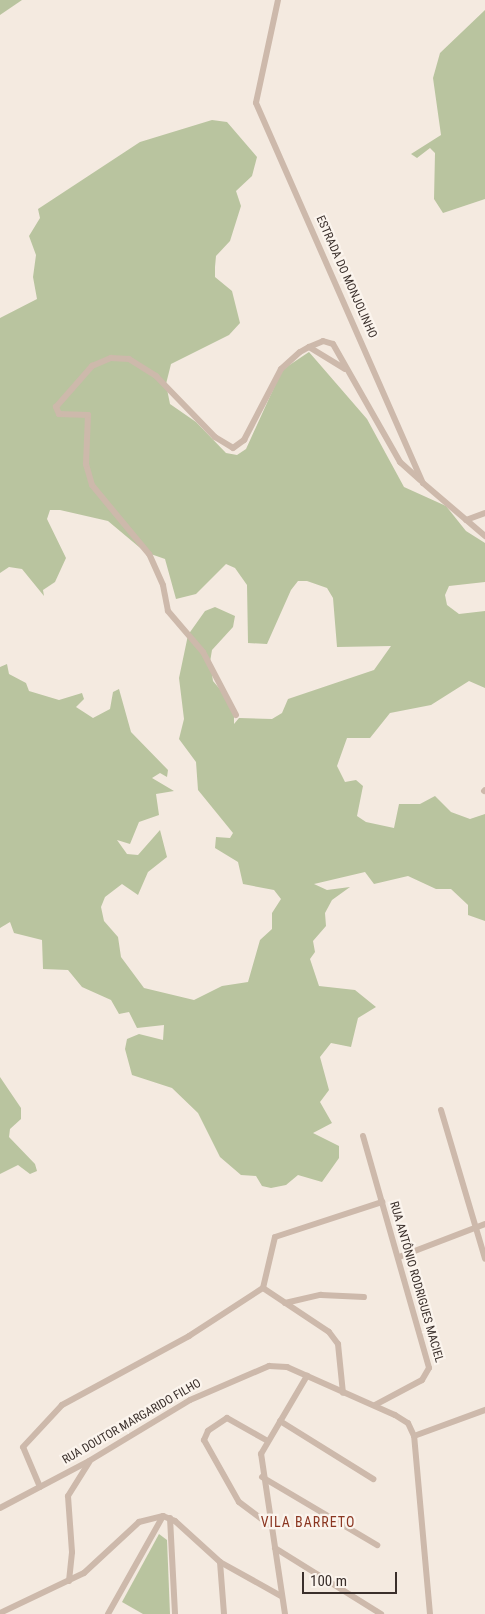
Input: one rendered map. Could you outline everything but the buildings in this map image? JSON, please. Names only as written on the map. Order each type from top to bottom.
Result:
[{"type":"street","name":"ESTRADA DO MONJOLINHO","points":[[278,0],[256,103],[423,483],[485,536]]},
{"type":"street","points":[[236,716],[203,652],[168,611],[163,585],[148,554],[92,485],[86,464],[88,415],[59,414],[56,407],[92,366],[111,358],[129,359],[156,376],[222,444],[237,447],[281,369],[309,347],[323,341],[333,344],[345,369],[400,462],[423,483]]},
{"type":"street","points":[[309,347],[345,369]]},
{"type":"street","points":[[466,520],[485,513]]},
{"type":"street","points":[[442,1110],[485,1259]]},
{"type":"street","name":"RUA ANTÔNIO RODRIGUES MACIEL","points":[[363,1136],[399,1257],[428,1374],[375,1406]]},
{"type":"street","points":[[40,1487],[23,1447],[62,1405],[189,1336],[263,1288],[275,1237],[382,1202]]},
{"type":"street","points":[[399,1257],[485,1224]]},
{"type":"street","points":[[263,1288],[329,1332],[338,1344],[343,1393]]},
{"type":"street","points":[[285,1303],[320,1295],[364,1297]]},
{"type":"street","name":"RUA DOUTOR MARGARIDO FILHO","points":[[0,1508],[89,1461],[190,1400],[260,1368],[278,1365],[375,1406],[405,1421],[414,1436]]},
{"type":"street","points":[[285,1614],[262,1477],[260,1454],[266,1440],[280,1421],[307,1376]]},
{"type":"street","points":[[430,1614],[414,1436],[485,1410]]},
{"type":"street","points":[[266,1440],[227,1418],[208,1430],[205,1447],[239,1502],[270,1524]]},
{"type":"street","points":[[280,1421],[373,1479]]},
{"type":"street","points":[[69,1581],[72,1552],[68,1496],[89,1461]]},
{"type":"street","points":[[262,1477],[377,1545]]},
{"type":"street","points":[[0,1613],[69,1581],[98,1564],[139,1522],[166,1517]]},
{"type":"street","points":[[166,1517],[220,1562],[281,1596]]},
{"type":"street","points":[[108,1614],[166,1517]]},
{"type":"street","points":[[166,1517],[175,1614]]},
{"type":"street","points":[[275,1548],[381,1614]]},
{"type":"street","points":[[220,1562],[224,1614]]},
{"type":"green space","points":[[0,0],[22,0],[0,15]]},
{"type":"green space","points":[[485,10],[485,199],[443,213],[434,199],[435,153],[430,148],[417,158],[411,154],[441,135],[433,78],[440,53]]},
{"type":"green space","points":[[212,120],[227,122],[257,157],[252,176],[236,191],[241,206],[230,241],[216,256],[215,277],[232,291],[240,323],[229,335],[171,364],[166,384],[170,404],[196,422],[226,453],[237,455],[246,449],[282,370],[309,352],[367,419],[404,487],[446,506],[466,531],[485,543],[485,582],[449,586],[445,595],[447,605],[459,614],[485,611],[485,688],[469,681],[431,705],[390,713],[370,738],[347,738],[337,766],[345,782],[356,780],[363,786],[357,816],[366,822],[394,828],[399,804],[420,804],[435,796],[451,812],[470,819],[485,814],[485,921],[468,915],[468,905],[451,889],[436,889],[408,876],[374,884],[365,872],[314,884],[327,890],[350,887],[332,900],[325,913],[326,926],[313,941],[315,952],[310,959],[319,986],[355,990],[376,1007],[358,1018],[351,1047],[331,1043],[320,1057],[329,1090],[320,1102],[332,1123],[313,1133],[339,1146],[339,1158],[322,1182],[298,1175],[286,1185],[271,1188],[262,1186],[256,1176],[241,1175],[220,1157],[198,1113],[172,1088],[132,1075],[125,1049],[127,1039],[139,1034],[163,1040],[164,1025],[137,1028],[129,1012],[119,1014],[111,1000],[82,987],[68,970],[43,969],[42,940],[14,933],[10,922],[0,928],[0,667],[7,664],[9,674],[26,683],[29,691],[59,700],[82,693],[84,699],[76,707],[93,718],[110,709],[113,692],[119,689],[131,732],[168,770],[167,777],[160,773],[152,778],[174,791],[156,794],[159,815],[139,822],[130,844],[117,840],[127,854],[138,855],[160,830],[167,857],[148,872],[138,895],[122,884],[105,897],[101,907],[104,921],[118,937],[121,957],[144,988],[194,1000],[222,986],[248,982],[260,940],[272,929],[272,913],[281,899],[274,890],[243,884],[238,862],[215,848],[216,837],[230,838],[233,833],[198,790],[196,762],[179,739],[184,719],[179,678],[188,635],[205,611],[215,607],[235,616],[233,627],[212,650],[210,662],[213,681],[234,706],[234,724],[239,718],[272,719],[282,713],[288,699],[374,670],[391,646],[337,647],[333,598],[327,588],[307,581],[298,581],[291,590],[267,644],[248,643],[247,585],[235,568],[226,564],[196,594],[176,599],[165,559],[145,552],[108,521],[60,510],[50,510],[47,519],[66,558],[55,582],[43,590],[44,596],[22,569],[9,567],[0,573],[0,318],[37,299],[33,277],[36,255],[29,236],[40,218],[38,209],[140,142]]},
{"type":"green space","points":[[0,1077],[21,1108],[21,1119],[10,1129],[9,1137],[35,1164],[37,1171],[30,1174],[18,1165],[0,1174]]},
{"type":"green space","points":[[159,1534],[167,1540],[170,1614],[143,1614],[122,1602]]},
{"type":"district","name":"VILA BARRETO","points":[[308,1522]]}]
